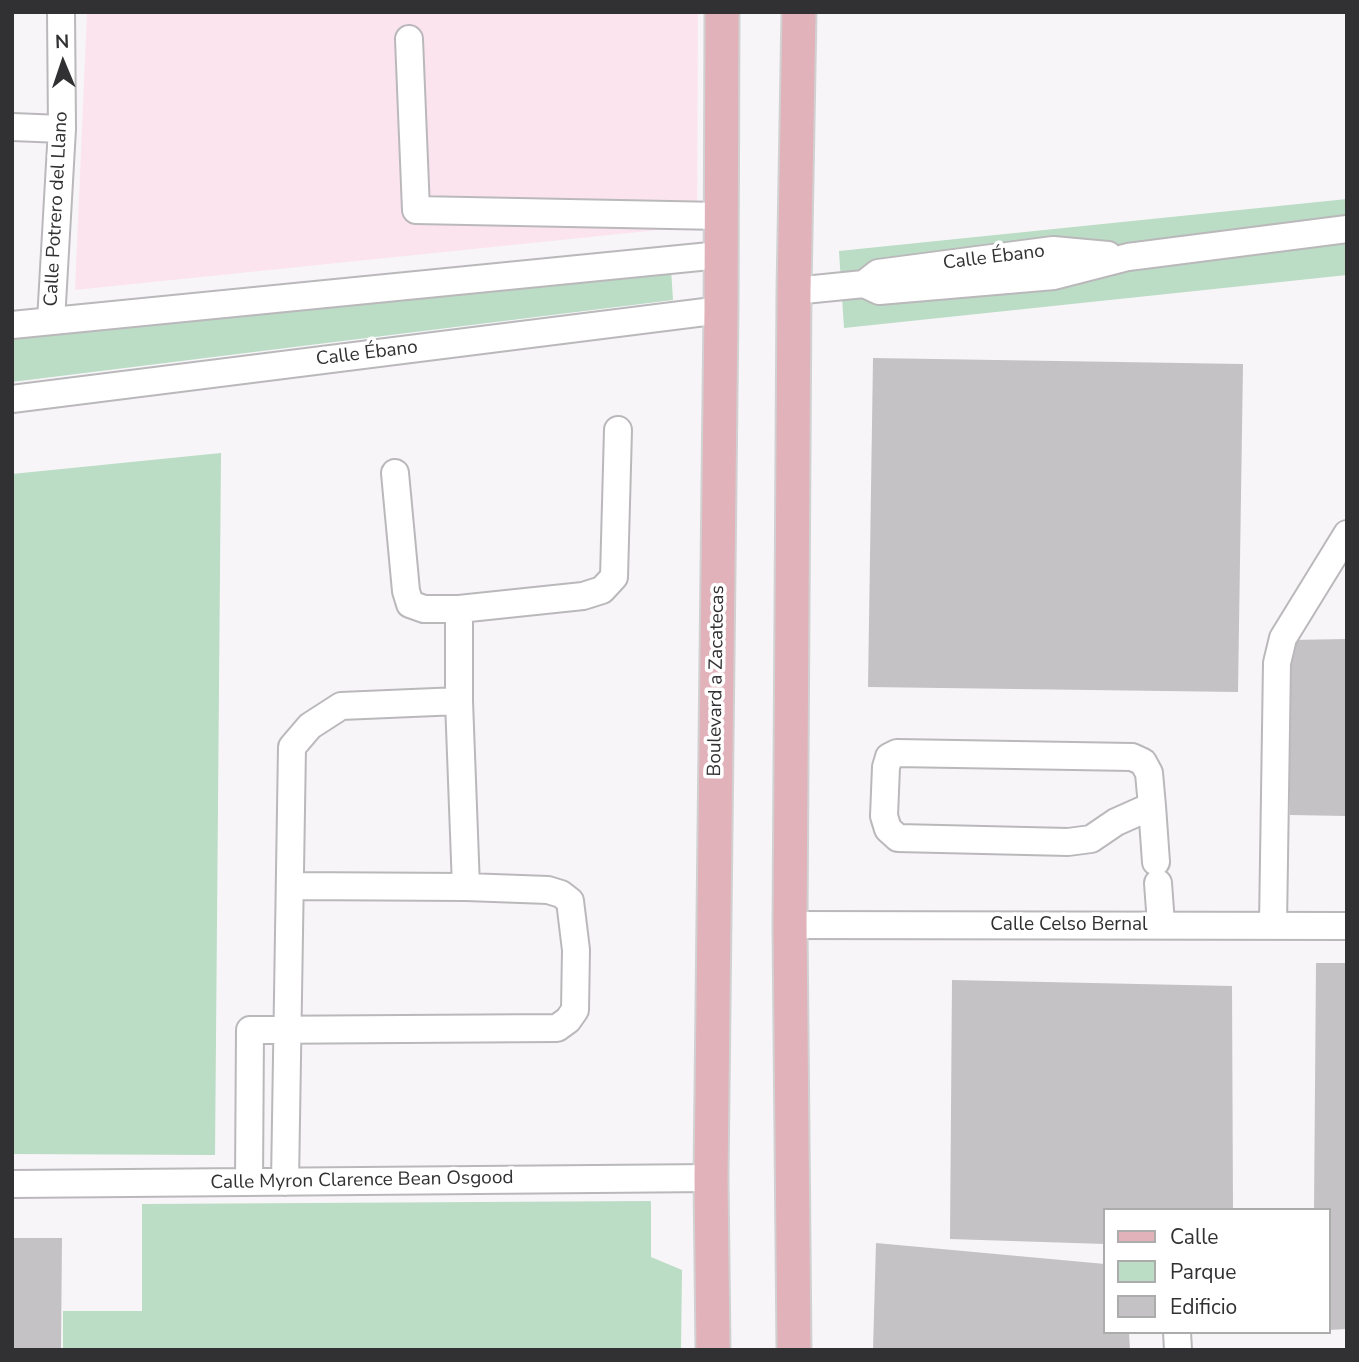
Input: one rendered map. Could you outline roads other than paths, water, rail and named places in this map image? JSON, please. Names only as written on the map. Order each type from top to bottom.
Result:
[{"type":"main road","name":"Boulevard a Zacatecas","points":[[713,1350],[712,1178],[722,12]]},
{"type":"main road","points":[[794,1350],[790,925],[794,291],[799,12]]},
{"type":"street","name":"Calle Potrero del Llano","points":[[51,321],[62,129],[61,12]]},
{"type":"street","points":[[409,39],[416,209],[720,216]]},
{"type":"street","points":[[12,127],[62,129]]},
{"type":"street","name":"Calle Ébano","points":[[794,291],[864,284],[878,273],[1053,250],[1128,257],[1347,229]]},
{"type":"street","points":[[12,325],[720,255]]},
{"type":"street","name":"Calle Ébano","points":[[12,398],[721,310]]},
{"type":"street","points":[[395,473],[406,591],[410,604],[424,609],[459,609],[583,596],[602,590],[614,577],[618,430]]},
{"type":"street","points":[[1273,925],[1277,663],[1283,638],[1347,534]]},
{"type":"street","points":[[459,609],[459,701],[466,887]]},
{"type":"street","points":[[285,1182],[292,747],[310,726],[341,706],[459,701]]},
{"type":"street","points":[[1152,806],[1116,822],[1091,839],[1068,842],[898,838],[888,829],[884,816],[886,766],[889,757],[897,753],[1132,757],[1143,761],[1149,773],[1152,806],[1161,924]]},
{"type":"street","points":[[249,1182],[250,1030],[557,1028],[568,1020],[575,1010],[576,950],[570,901],[561,894],[548,890],[466,887],[290,886]]},
{"type":"street","name":"Calle Celso Bernal","points":[[790,925],[1347,926]]},
{"type":"street","name":"Calle Myron Clarence Bean Osgood","points":[[12,1184],[712,1178]]}]
